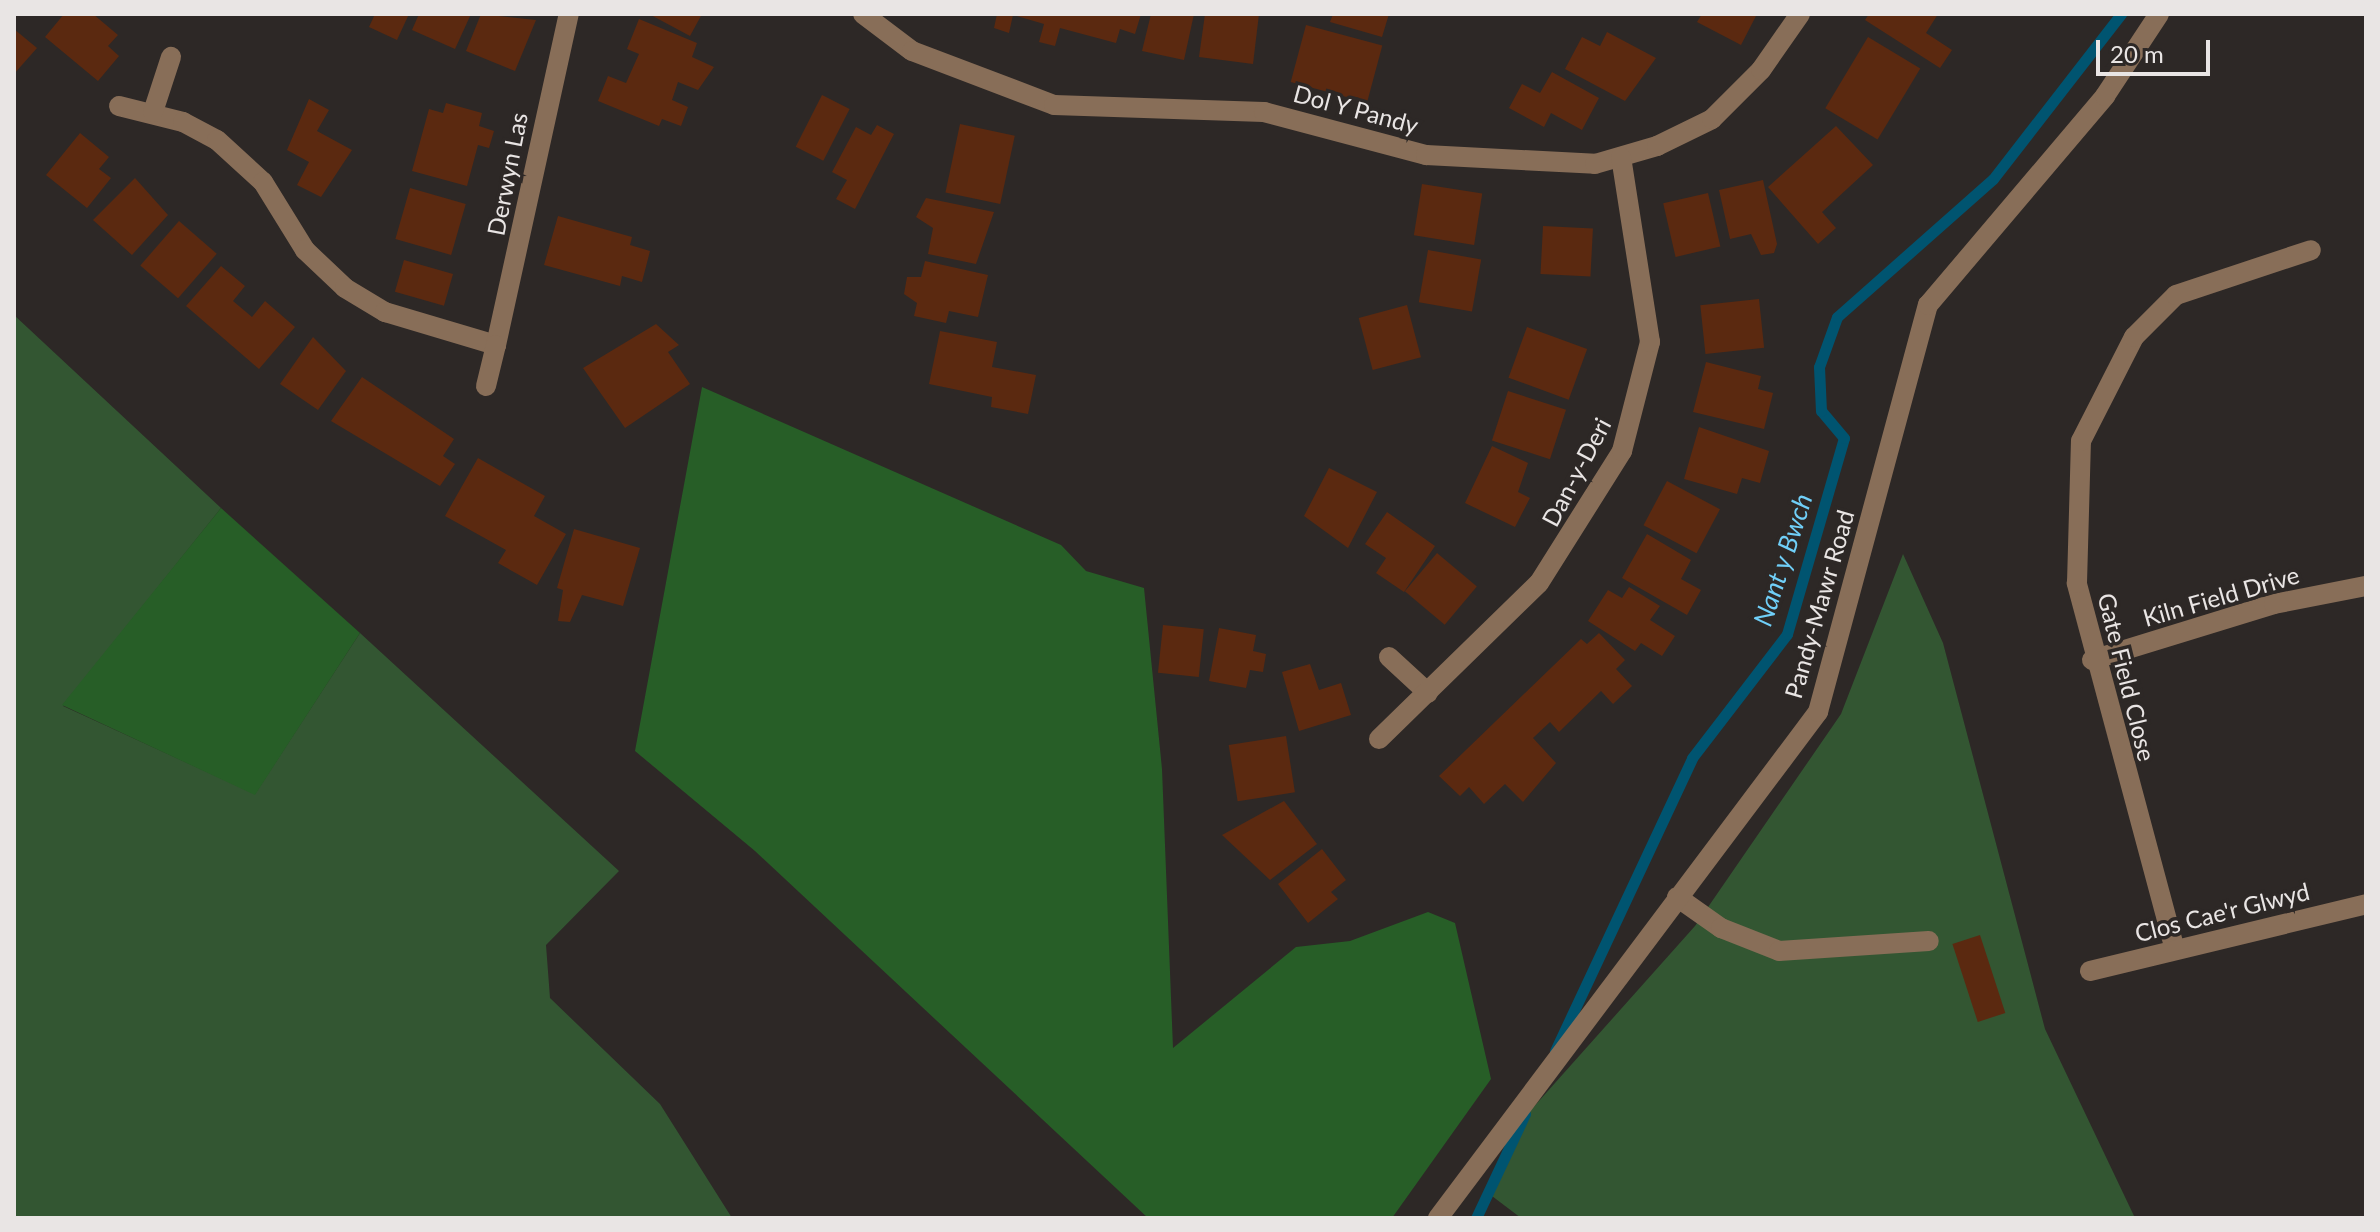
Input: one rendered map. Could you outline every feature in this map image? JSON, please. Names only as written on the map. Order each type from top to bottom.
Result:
[{"type":"street","name":"Derwyn Las","points":[[486,386],[569,14]]},
{"type":"street","name":"Dol Y Pandy","points":[[863,14],[912,51],[1054,105],[1264,112],[1426,155],[1512,164],[1595,164],[1621,157],[1712,119],[1761,70],[1800,14]]},
{"type":"street","name":"Pandy-Mawr Road","points":[[1438,1218],[1818,712],[1928,305],[2105,96],[2159,14]]},
{"type":"street","points":[[153,112],[171,57]]},
{"type":"street","points":[[119,106],[153,112],[217,140],[259,177],[305,250],[345,288],[385,312],[496,345]]},
{"type":"street","name":"Dan-y-Deri","points":[[1379,739],[1539,583],[1622,451],[1650,342],[1621,157]]},
{"type":"street","name":"Gate Field Close","points":[[2175,950],[2092,660],[2077,583],[2081,441],[2134,337],[2176,295],[2311,250]]},
{"type":"street","name":"Kiln Field Drive","points":[[2092,660],[2274,604],[2366,586]]},
{"type":"street","points":[[1389,657],[1428,693]]},
{"type":"street","points":[[1677,897],[1721,928],[1779,951],[1929,941]]},
{"type":"street","name":"Clos Cae'r Glwyd","points":[[2090,971],[2366,904]]},
{"type":"green space","points":[[14,315],[221,508],[63,706],[255,794],[360,633],[619,871],[546,945],[550,998],[660,1104],[732,1218],[14,1218]]},
{"type":"green space","points":[[702,387],[1061,545],[1086,571],[1144,588],[1162,769],[1173,1048],[1296,947],[1350,941],[1428,912],[1455,923],[1491,1079],[1392,1218],[1148,1218],[755,851],[635,751]]},
{"type":"green space","points":[[221,508],[360,633],[255,795],[62,705]]},
{"type":"green space","points":[[1903,554],[1943,643],[2045,1029],[2135,1218],[1521,1218],[1488,1193],[1522,1120],[1695,926],[1841,714]]},
{"type":"building","points":[[64,14],[93,14],[118,35],[108,46],[119,56],[98,81],[45,37]]},
{"type":"building","points":[[375,14],[409,14],[397,40],[369,27]]},
{"type":"building","points":[[419,14],[471,14],[455,49],[412,30]]},
{"type":"building","points":[[481,14],[536,20],[515,71],[466,51]]},
{"type":"building","points":[[649,14],[702,14],[690,36]]},
{"type":"building","points":[[997,14],[1141,14],[1135,34],[1120,29],[1116,43],[1060,28],[1055,46],[1039,42],[1044,24],[1013,15],[1009,33],[994,28]]},
{"type":"building","points":[[1151,14],[1194,14],[1184,60],[1142,51]]},
{"type":"building","points":[[1205,14],[1259,14],[1253,64],[1199,57]]},
{"type":"building","points":[[1333,14],[1389,14],[1382,37],[1330,22]]},
{"type":"building","points":[[1702,14],[1757,14],[1741,45],[1697,22]]},
{"type":"building","points":[[1869,14],[1938,14],[1926,33],[1952,50],[1940,68],[1865,20]]},
{"type":"building","points":[[639,19],[697,43],[692,57],[714,67],[698,90],[678,82],[672,100],[688,107],[681,126],[662,119],[659,126],[598,101],[608,76],[626,83],[639,54],[627,49]]},
{"type":"building","points":[[1306,25],[1382,45],[1367,102],[1291,82]]},
{"type":"building","points":[[14,29],[37,48],[14,74]]},
{"type":"building","points":[[1607,32],[1656,58],[1625,101],[1565,69],[1582,37],[1600,46]]},
{"type":"building","points":[[1868,37],[1920,68],[1878,140],[1825,108]]},
{"type":"building","points":[[1552,72],[1599,98],[1582,130],[1551,113],[1544,127],[1509,108],[1522,84],[1540,93]]},
{"type":"building","points":[[822,95],[850,109],[823,161],[796,147]]},
{"type":"building","points":[[309,99],[329,110],[317,131],[352,150],[321,197],[297,185],[309,162],[287,150]]},
{"type":"building","points":[[446,103],[482,113],[479,126],[494,131],[489,148],[478,145],[467,186],[412,171],[429,109],[443,113]]},
{"type":"building","points":[[960,124],[1015,136],[1000,204],[945,192]]},
{"type":"building","points":[[877,125],[894,134],[855,209],[836,199],[847,180],[832,172],[856,127],[871,135]]},
{"type":"building","points":[[1836,126],[1873,165],[1822,212],[1836,228],[1818,244],[1768,187]]},
{"type":"building","points":[[80,133],[109,157],[99,169],[111,178],[87,208],[46,175]]},
{"type":"building","points":[[135,178],[168,215],[132,255],[93,220]]},
{"type":"building","points":[[1763,180],[1777,244],[1774,253],[1761,255],[1751,234],[1730,239],[1719,190]]},
{"type":"building","points":[[1422,184],[1482,194],[1474,245],[1414,235]]},
{"type":"building","points":[[410,188],[466,204],[451,255],[395,239]]},
{"type":"building","points":[[1708,193],[1720,247],[1676,257],[1663,203]]},
{"type":"building","points":[[926,198],[994,212],[976,264],[928,254],[933,228],[916,217]]},
{"type":"building","points":[[558,216],[632,237],[630,245],[650,251],[642,282],[622,276],[620,286],[544,265]]},
{"type":"building","points":[[179,221],[217,254],[178,298],[140,266]]},
{"type":"building","points":[[1543,226],[1593,229],[1590,277],[1540,274]]},
{"type":"building","points":[[1428,250],[1481,259],[1472,312],[1419,302]]},
{"type":"building","points":[[404,260],[453,274],[444,306],[395,292]]},
{"type":"building","points":[[925,261],[988,275],[978,317],[949,311],[946,323],[914,316],[917,303],[904,294],[907,277],[921,277]]},
{"type":"building","points":[[221,266],[245,286],[233,301],[252,317],[265,301],[295,327],[259,369],[186,306]]},
{"type":"building","points":[[1759,299],[1764,348],[1705,354],[1700,305]]},
{"type":"building","points":[[1407,305],[1421,357],[1373,370],[1359,318]]},
{"type":"building","points":[[656,324],[679,345],[668,352],[690,384],[625,428],[583,368]]},
{"type":"building","points":[[1527,327],[1587,349],[1569,400],[1509,378]]},
{"type":"building","points":[[940,331],[997,342],[992,367],[1036,375],[1028,414],[991,407],[992,397],[929,384]]},
{"type":"building","points":[[313,337],[346,371],[318,410],[280,384]]},
{"type":"building","points":[[1706,362],[1761,376],[1758,389],[1773,393],[1764,429],[1693,412]]},
{"type":"building","points":[[362,377],[454,439],[443,456],[455,464],[440,486],[331,421]]},
{"type":"building","points":[[1508,391],[1566,410],[1550,459],[1492,440]]},
{"type":"building","points":[[1699,427],[1769,451],[1760,483],[1742,478],[1737,494],[1684,479]]},
{"type":"building","points":[[1492,446],[1528,463],[1518,492],[1530,498],[1515,527],[1465,503]]},
{"type":"building","points":[[478,458],[545,496],[534,516],[566,534],[537,585],[498,563],[506,550],[445,516]]},
{"type":"building","points":[[1329,468],[1377,492],[1348,548],[1304,516]]},
{"type":"building","points":[[1667,481],[1720,509],[1697,553],[1644,525]]},
{"type":"building","points":[[1387,512],[1435,546],[1404,592],[1376,573],[1386,558],[1365,544]]},
{"type":"building","points":[[574,529],[640,548],[623,606],[582,595],[570,622],[558,621],[563,590],[557,588]]},
{"type":"building","points":[[1647,534],[1691,560],[1681,579],[1701,590],[1687,615],[1622,578]]},
{"type":"building","points":[[1437,553],[1477,586],[1445,625],[1405,591]]},
{"type":"building","points":[[1629,587],[1660,606],[1650,620],[1675,636],[1662,656],[1641,643],[1635,651],[1588,621],[1608,590],[1622,598]]},
{"type":"building","points":[[1163,625],[1204,629],[1199,677],[1158,673]]},
{"type":"building","points":[[1219,628],[1256,635],[1253,651],[1266,654],[1263,672],[1250,670],[1246,688],[1209,681]]},
{"type":"building","points":[[1599,633],[1625,660],[1616,669],[1632,686],[1613,704],[1601,691],[1559,732],[1550,722],[1533,738],[1556,763],[1523,802],[1505,784],[1484,804],[1469,787],[1460,796],[1439,776],[1581,639],[1587,644]]},
{"type":"building","points":[[1310,664],[1319,690],[1341,683],[1351,715],[1299,731],[1282,672]]},
{"type":"building","points":[[1286,736],[1295,792],[1238,801],[1229,745]]},
{"type":"building","points":[[1284,801],[1317,844],[1270,880],[1222,835]]},
{"type":"building","points":[[1322,849],[1346,880],[1331,892],[1338,899],[1308,923],[1278,884]]},
{"type":"building","points":[[1980,935],[2005,1013],[1978,1022],[1952,944]]},
{"type":"waterway","name":"Nant y Bwch","points":[[1555,1051],[1692,758],[1787,634],[1844,438],[1821,411],[1819,367],[1837,317],[1993,179],[2121,14]]},
{"type":"waterway","name":"Nant y Bwch","points":[[1476,1218],[1525,1114]]}]
